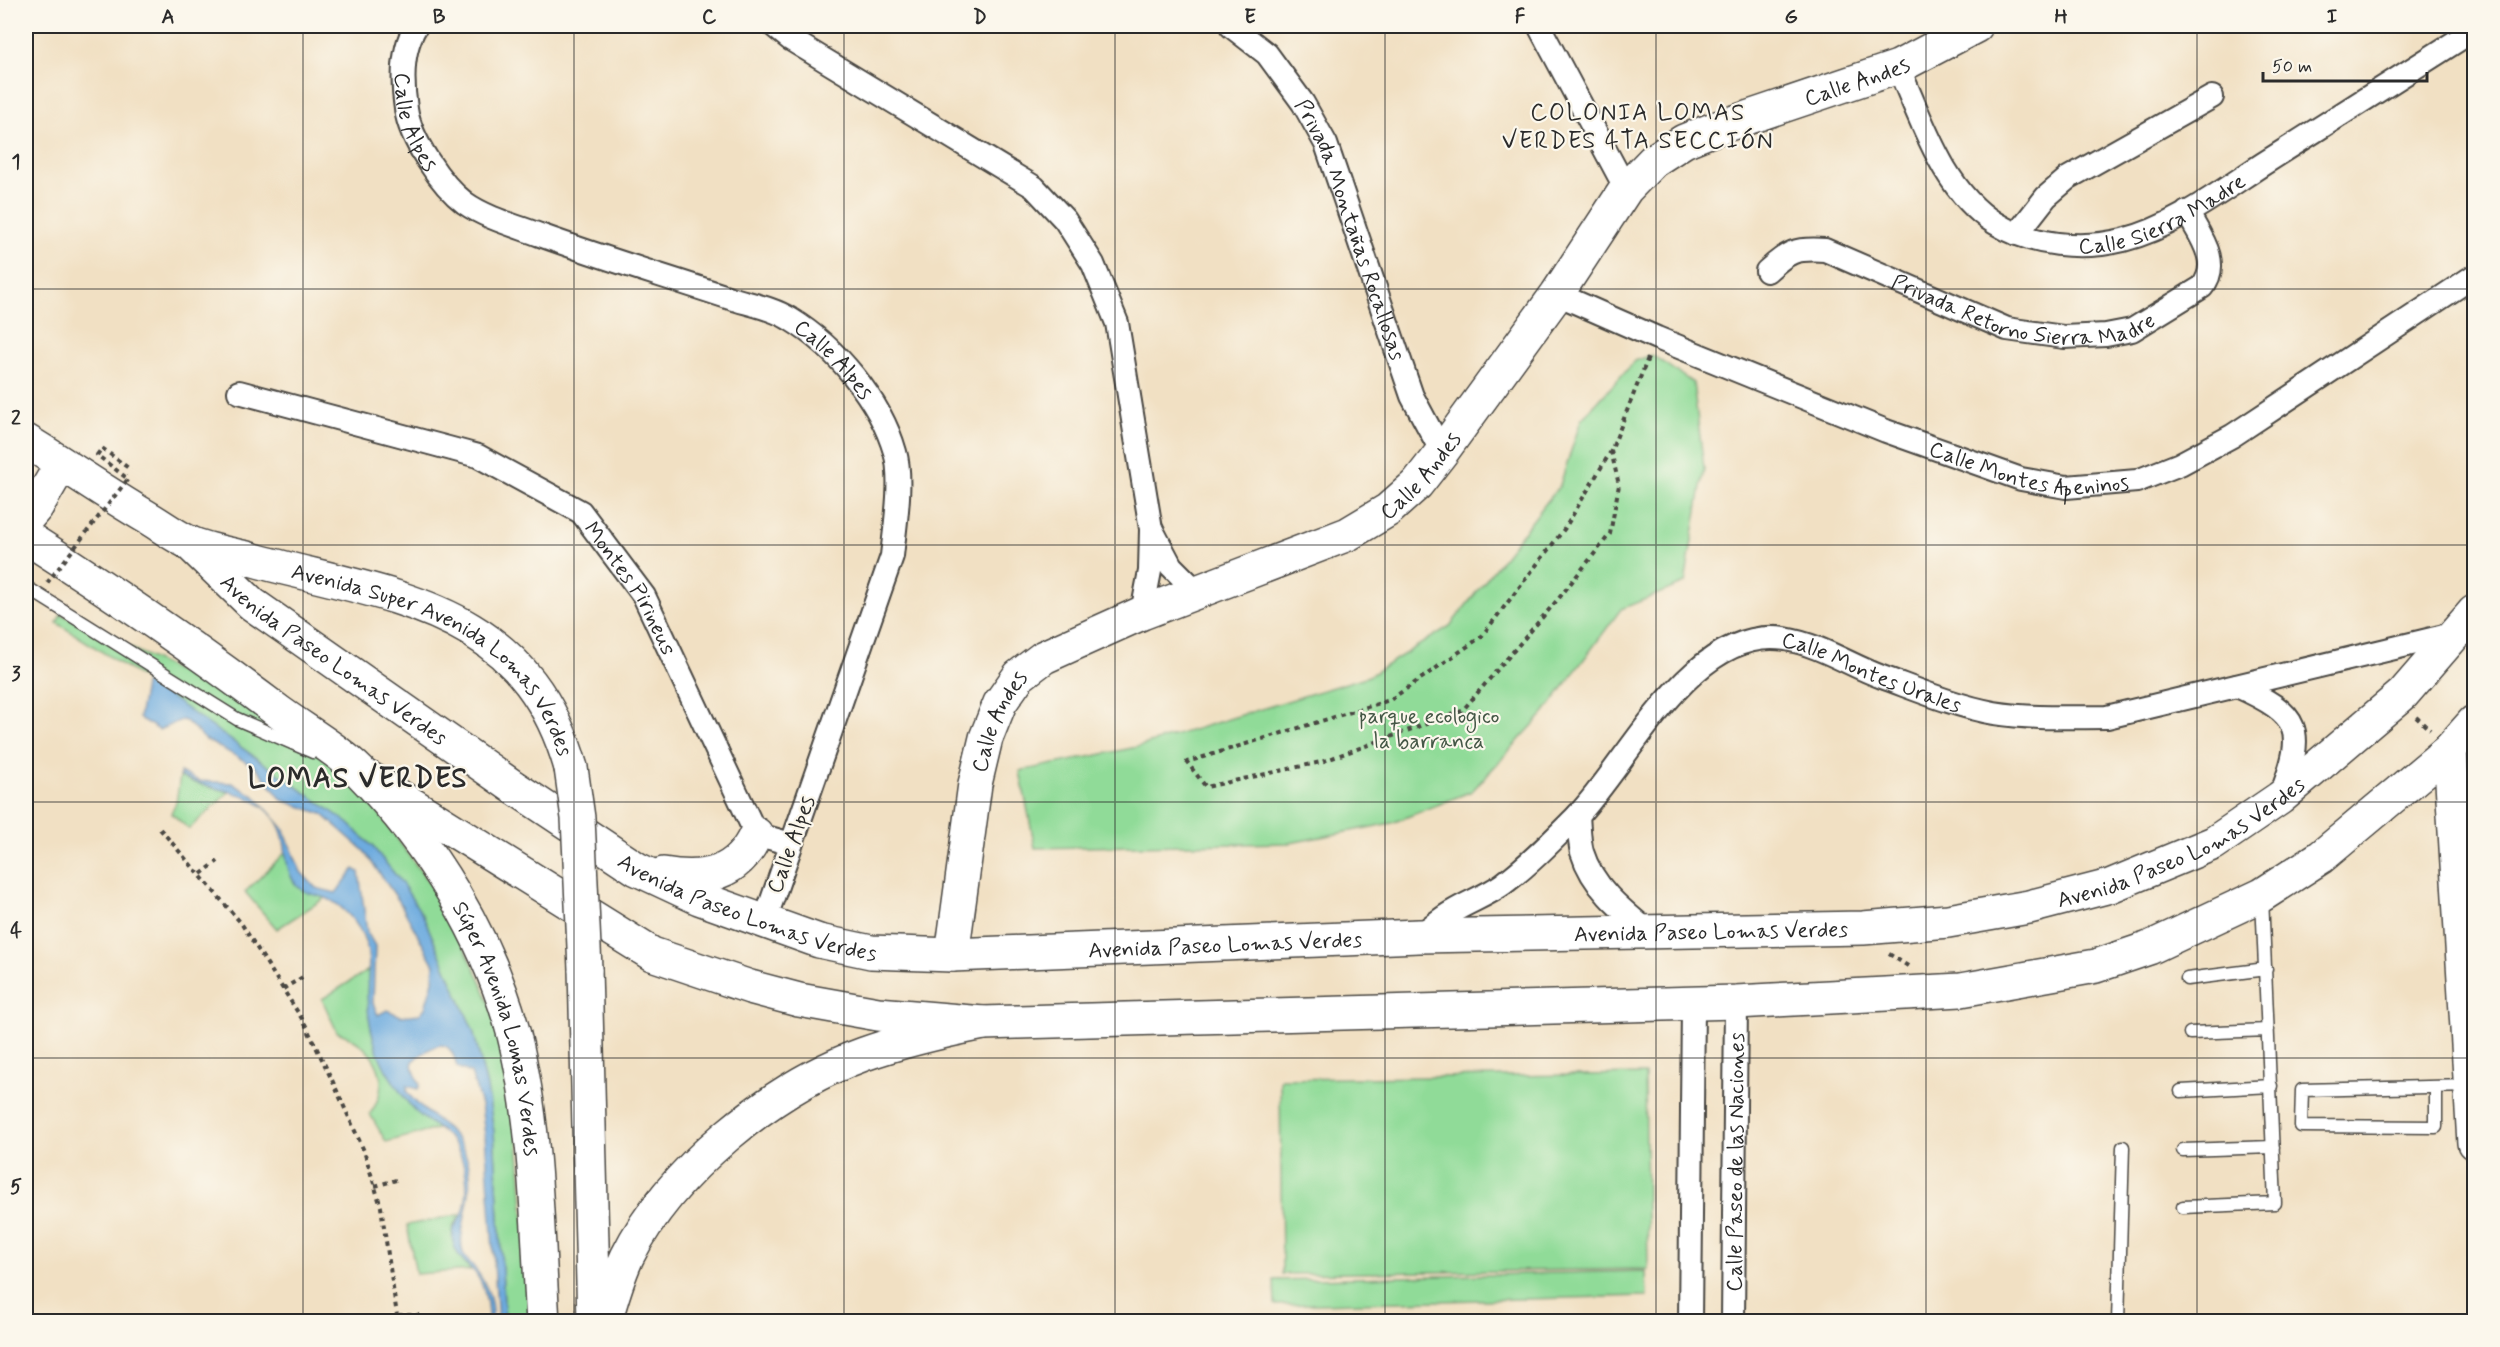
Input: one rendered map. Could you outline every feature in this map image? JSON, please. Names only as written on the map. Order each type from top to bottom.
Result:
[{"type":"main road","name":"Calle Andes","points":[[952,955],[975,784],[986,738],[1000,703],[1018,676],[1044,657],[1142,613],[1348,534],[1388,510],[1417,484],[1442,452],[1557,294],[1626,189],[1653,161],[1684,141],[1898,67],[1956,30]]},
{"type":"main road","name":"Avenida Paseo Lomas Verdes","points":[[26,441],[61,465],[188,542],[252,604],[512,786],[637,869],[699,898],[764,923],[819,941],[871,952],[952,955],[1419,936],[1651,934],[1863,928],[1948,921],[2029,907],[2110,886],[2214,843],[2280,798],[2397,700],[2467,622]]},
{"type":"main road","points":[[26,519],[37,506],[61,465]]},
{"type":"main road","points":[[26,537],[254,693],[359,771],[652,954],[750,987],[799,1000],[878,1014],[983,1023],[1736,1002],[1961,990],[2096,966],[2149,948],[2262,896],[2321,857],[2450,749],[2475,722]]},
{"type":"main road","name":"Avenida Super Avenida Lomas Verdes","points":[[188,542],[387,594],[440,611],[487,639],[522,670],[546,704],[561,733],[571,768],[578,818],[585,969],[594,1322]]},
{"type":"main road","points":[[2450,749],[2475,1143]]},
{"type":"main road","name":"Súper Avenida Lomas Verdes","points":[[359,771],[437,867],[460,903],[490,967],[514,1035],[527,1108],[534,1177],[543,1322]]},
{"type":"main road","points":[[637,869],[680,877],[706,876],[734,866],[749,849],[756,834]]},
{"type":"main road","points":[[605,1322],[627,1257],[652,1216],[693,1168],[743,1123],[779,1097],[863,1054],[908,1040],[983,1023]]},
{"type":"street","name":"Calle Alpes","points":[[416,26],[409,37],[402,83],[408,123],[438,175],[465,203],[508,223],[605,259],[789,318],[830,351],[860,382],[881,417],[895,453],[897,502],[892,556],[764,923]]},
{"type":"street","points":[[774,26],[837,68],[1034,187],[1065,220],[1093,264],[1117,323],[1151,529],[1150,571],[1142,613]]},
{"type":"street","name":"Privada Montañas Rocallosas","points":[[1231,26],[1267,54],[1303,103],[1326,144],[1412,396],[1442,452]]},
{"type":"street","points":[[1539,26],[1626,189]]},
{"type":"street","name":"Calle Sierra Madre","points":[[1898,67],[1936,153],[1958,188],[1994,222],[2017,234],[2065,245],[2123,240],[2187,212],[2475,30]]},
{"type":"street","points":[[2017,234],[2046,197],[2068,177],[2211,97]]},
{"type":"street","name":"Privada Retorno Sierra Madre","points":[[1767,271],[1787,253],[1802,248],[1825,250],[2007,329],[2064,337],[2106,335],[2132,330],[2202,287],[2209,278],[2212,268],[2208,252],[2187,212]]},
{"type":"street","name":"Calle Montes Apeninos","points":[[1557,294],[1657,338],[1886,431],[2021,479],[2066,487],[2137,481],[2180,464],[2232,436],[2475,276]]},
{"type":"street","name":"Montes Pirineus","points":[[239,392],[478,456],[581,512],[644,596],[756,834]]},
{"type":"street","points":[[1151,529],[1171,566],[1197,592]]},
{"type":"street","name":"Calle Montes Urales","points":[[1419,936],[1450,913],[1503,884],[1578,815],[1677,688],[1706,664],[1732,647],[1757,639],[1783,639],[1817,647],[1878,676],[1922,692],[2004,714],[2048,718],[2107,717],[2237,686],[2467,622]]},
{"type":"street","points":[[2237,686],[2270,701],[2284,712],[2294,729],[2295,758],[2280,798]]},
{"type":"street","points":[[1578,815],[1582,852],[1595,881],[1618,907],[1651,934]]},
{"type":"street","points":[[756,834],[791,844]]},
{"type":"street","name":"Calle Paseo de las Naciones","points":[[1733,1322],[1736,1002]]},
{"type":"street","name":"Calle Paseo de las Naciones","points":[[1690,1322],[1694,1004]]},
{"type":"lane","points":[[26,587],[237,719],[359,771]]},
{"type":"lane","points":[[2183,1207],[2275,1203],[2262,896]]},
{"type":"lane","points":[[2187,979],[2265,969]]},
{"type":"lane","points":[[2190,1033],[2268,1030]]},
{"type":"lane","points":[[2181,1091],[2271,1086]]},
{"type":"lane","points":[[2436,1087],[2436,1127],[2301,1126],[2302,1090],[2471,1086]]},
{"type":"lane","points":[[2118,1322],[2123,1147]]},
{"type":"lane","points":[[2183,1150],[2273,1147]]},
{"type":"path","points":[[1611,451],[1619,485],[1610,534],[1559,598],[1462,711],[1321,762],[1206,787],[1187,762],[1390,700],[1480,637],[1566,528],[1611,451],[1657,338]]},
{"type":"path","points":[[47,584],[128,479],[97,455],[102,448],[131,470]]},
{"type":"path","points":[[2397,700],[2450,749]]},
{"type":"path","points":[[160,829],[242,923],[304,1022],[333,1082],[364,1151],[375,1186],[389,1251],[398,1322]]},
{"type":"path","points":[[201,874],[218,861]]},
{"type":"path","points":[[1863,928],[1896,960],[1917,970]]},
{"type":"path","points":[[283,989],[306,975]]},
{"type":"path","points":[[375,1186],[396,1180]]},
{"type":"path","points":[[26,1314],[29,1322]]},
{"type":"path","points":[[398,1315],[419,1315]]},
{"type":"green space","name":"parque ecologico la barranca","points":[[1652,355],[1693,383],[1704,468],[1685,583],[1621,609],[1545,712],[1472,791],[1392,823],[1290,843],[1035,848],[1020,771],[1137,747],[1369,676],[1450,626],[1560,485],[1581,420],[1635,361]]},
{"type":"green space","points":[[61,614],[237,700],[351,774],[439,897],[480,979],[502,1037],[516,1109],[531,1321],[505,1321],[494,1132],[487,1087],[473,1030],[423,916],[402,884],[373,847],[348,823],[146,680],[57,623]]},
{"type":"green space","points":[[180,776],[195,783],[229,792],[189,829],[171,813],[176,803]]},
{"type":"green space","points":[[288,850],[288,860],[302,890],[325,898],[277,929],[245,892]]},
{"type":"green space","points":[[370,969],[368,1006],[379,1052],[420,1110],[441,1128],[386,1142],[370,1114],[377,1101],[380,1088],[380,1076],[376,1064],[361,1045],[337,1032],[322,999]]},
{"type":"green space","points":[[1645,1074],[1648,1269],[1282,1274],[1280,1079]]},
{"type":"green space","points":[[462,1214],[453,1228],[453,1243],[460,1257],[471,1270],[416,1274],[407,1225]]},
{"type":"green space","points":[[1646,1271],[1647,1296],[1275,1305],[1274,1280]]},
{"type":"water","points":[[146,680],[348,823],[373,847],[402,883],[423,916],[473,1030],[487,1087],[494,1132],[505,1321],[498,1321],[485,1135],[481,1105],[471,1073],[457,1067],[450,1049],[440,1045],[427,1050],[413,1061],[412,1066],[420,1085],[418,1089],[407,1086],[407,1092],[421,1108],[452,1134],[464,1151],[469,1165],[470,1179],[462,1246],[464,1255],[480,1275],[486,1288],[491,1301],[492,1321],[488,1321],[482,1285],[476,1274],[459,1255],[453,1241],[454,1229],[463,1212],[467,1194],[463,1163],[455,1144],[415,1111],[396,1086],[382,1061],[370,1024],[367,995],[368,955],[359,928],[338,905],[297,886],[290,874],[281,830],[268,811],[248,798],[191,781],[180,776],[180,772],[199,781],[232,783],[256,797],[283,828],[301,872],[316,888],[336,893],[354,869],[359,872],[367,932],[375,946],[373,1003],[378,1015],[387,1010],[401,1016],[420,1014],[425,1008],[433,981],[434,965],[399,901],[364,851],[322,814],[282,800],[256,767],[206,740],[186,721],[181,720],[159,730],[139,718]]},
{"type":"district","name":"COLONIA LOMAS VERDES 4TA SECCIÓN","points":[[1638,126]]},
{"type":"district","name":"LOMAS VERDES","points":[[358,777]]}]
